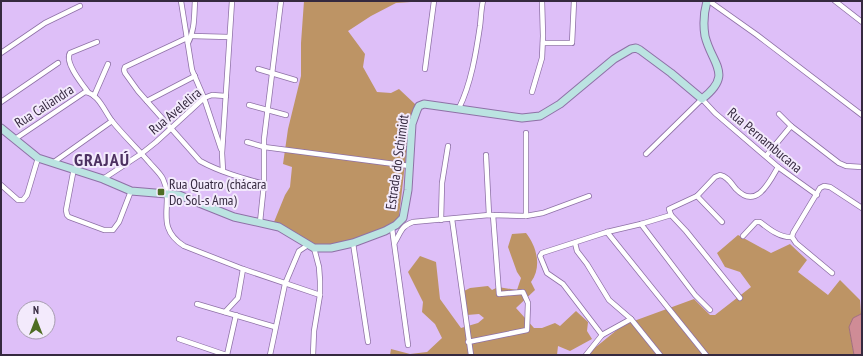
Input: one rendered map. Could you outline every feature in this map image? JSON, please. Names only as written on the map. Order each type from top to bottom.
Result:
[{"type":"street","points":[[182,1],[189,39],[190,63],[204,98],[222,153]]},
{"type":"street","points":[[189,39],[195,1]]},
{"type":"street","points":[[223,171],[222,153],[232,1]]},
{"type":"street","points":[[260,222],[264,184],[264,139],[269,111],[281,1]]},
{"type":"street","points":[[425,69],[434,1]]},
{"type":"street","points":[[458,108],[462,101],[472,69],[483,1]]},
{"type":"street","points":[[532,92],[542,58],[542,1]]},
{"type":"street","points":[[543,43],[572,43],[574,1]]},
{"type":"street","points":[[646,154],[715,88],[718,81],[718,66],[705,34],[704,19],[708,1],[757,35],[862,115]]},
{"type":"street","points":[[835,1],[862,22]]},
{"type":"street","points":[[1,53],[45,23],[80,6]]},
{"type":"street","points":[[229,37],[189,39],[124,68],[125,73],[146,101],[200,161],[242,179],[264,184]]},
{"type":"street","points":[[98,42],[70,53],[68,60],[86,92],[94,96],[112,121],[163,179],[166,194],[167,225],[169,233],[175,240],[184,246],[243,269],[320,295]]},
{"type":"street","name":"Estrada do Schimidt","points":[[311,246],[331,248],[353,243],[392,228],[400,223],[403,218],[408,190],[412,124],[419,106],[424,104],[522,118],[540,116],[560,104],[614,59],[636,48],[671,73],[702,99]]},
{"type":"street","points":[[1,102],[58,63]]},
{"type":"street","points":[[94,96],[108,64]]},
{"type":"street","points":[[258,69],[295,80]]},
{"type":"street","points":[[146,101],[195,76]]},
{"type":"street","name":"Rua Caliandra","points":[[15,139],[86,92]]},
{"type":"street","name":"Rua Avelelira","points":[[104,179],[141,154],[171,129],[204,98],[212,95],[226,96]]},
{"type":"street","name":"Rua Pernambucana","points":[[702,99],[715,113],[778,167],[817,195]]},
{"type":"street","points":[[248,105],[286,115]]},
{"type":"street","points":[[779,114],[791,126],[839,163],[846,166],[862,167]]},
{"type":"street","points":[[54,162],[112,121]]},
{"type":"street","points":[[766,156],[791,126]]},
{"type":"street","points":[[3,131],[38,158],[74,168],[131,191],[179,195],[234,217],[279,227],[311,246],[319,267],[320,295],[314,331],[313,355]]},
{"type":"street","points":[[526,133],[526,216]]},
{"type":"street","points":[[247,142],[264,147],[410,166]]},
{"type":"street","points":[[441,220],[442,183],[448,146]]},
{"type":"street","points":[[468,342],[527,330],[528,303],[522,292],[499,294],[486,155]]},
{"type":"street","points":[[1,185],[18,200],[23,200],[27,195],[38,158]]},
{"type":"street","points":[[740,298],[686,231],[670,215],[669,209],[697,196],[715,177],[720,175],[727,178],[736,190],[744,196],[749,198],[757,195],[768,184],[778,167]]},
{"type":"street","points":[[74,168],[66,210],[69,217],[104,230],[113,230],[119,222],[131,191]]},
{"type":"street","points":[[832,273],[796,243],[792,237],[792,233],[820,188],[824,186],[827,186],[862,208]]},
{"type":"street","points":[[395,242],[402,228],[406,224],[413,222],[491,215],[526,216],[543,214],[590,196]]},
{"type":"street","points":[[697,196],[722,222]]},
{"type":"street","points":[[602,335],[563,284],[547,273],[540,256],[542,253],[607,232],[670,215]]},
{"type":"street","points":[[452,219],[471,355]]},
{"type":"street","points":[[743,236],[756,222],[760,222],[781,236],[787,238],[792,237]]},
{"type":"street","points":[[641,224],[695,295],[710,310]]},
{"type":"street","points":[[392,228],[408,346]]},
{"type":"street","points":[[607,232],[706,355]]},
{"type":"street","points":[[353,243],[368,342]]},
{"type":"street","points":[[575,243],[577,251],[587,264],[609,300],[631,318],[660,355]]},
{"type":"street","points":[[270,355],[286,284],[299,251],[311,246]]},
{"type":"street","points":[[225,312],[238,298],[243,269]]},
{"type":"street","points":[[197,304],[275,328]]},
{"type":"street","points":[[179,339],[226,355],[236,315]]},
{"type":"street","points":[[586,355],[602,335],[631,318]]},
{"type":"shaded area","points":[[304,1],[412,1],[396,3],[371,16],[348,31],[365,54],[363,67],[377,92],[391,93],[399,89],[416,105],[410,121],[399,216],[395,224],[366,236],[341,243],[318,247],[308,244],[274,222],[285,195],[290,187],[292,167],[283,164],[288,129],[301,76],[301,43]]},
{"type":"shaded area","points":[[526,233],[533,244],[537,257],[536,270],[531,282],[535,290],[516,308],[534,328],[542,328],[555,323],[560,326],[576,311],[588,322],[587,331],[592,339],[570,351],[558,346],[557,355],[390,355],[391,349],[410,354],[427,352],[442,338],[435,324],[422,312],[423,302],[408,272],[420,256],[436,262],[440,299],[461,328],[478,323],[484,318],[479,314],[467,315],[462,292],[470,288],[488,286],[492,290],[498,287],[517,290],[521,278],[517,272],[508,247],[512,234]]},
{"type":"shaded area","points":[[738,235],[771,253],[790,244],[807,260],[798,272],[828,295],[840,280],[860,300],[861,314],[853,318],[849,327],[854,355],[586,355],[623,325],[694,299],[710,315],[715,315],[751,287],[740,272],[725,267],[717,253]]},
{"type":"shaded area","points":[[861,314],[862,355],[854,355],[849,327],[853,318]]},
{"type":"place","name":"Rua Quatro (chácara Do Sol-s Ama)","points":[[161,192]]},
{"type":"district","name":"GRAJAÚ","points":[[102,160]]}]
